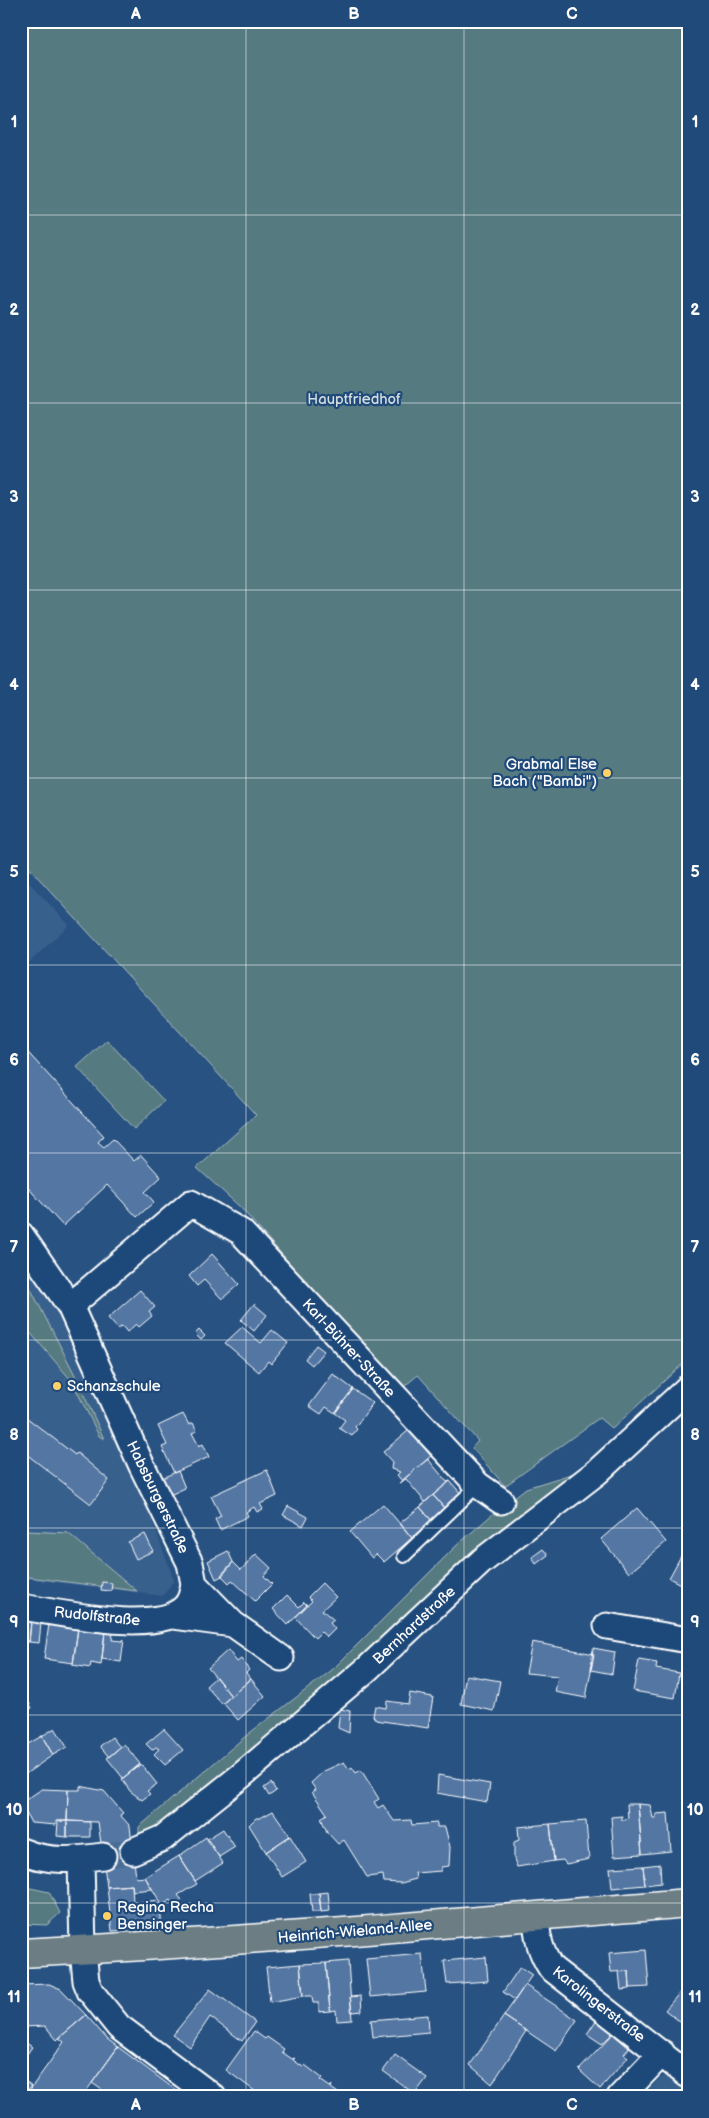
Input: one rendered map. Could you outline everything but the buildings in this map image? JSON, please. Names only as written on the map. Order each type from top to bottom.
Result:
[{"type":"main road","name":"Heinrich-Wieland-Allee","points":[[21,1953],[316,1935],[688,1904]]},
{"type":"street","name":"Karl-Bührer-Straße","points":[[70,1306],[190,1203],[241,1232],[478,1485],[501,1501]]},
{"type":"street","name":"Habsburgerstraße","points":[[21,1235],[70,1306],[141,1464],[190,1564],[194,1584]]},
{"type":"street","name":"Bernhardstraße","points":[[133,1851],[163,1838],[272,1750],[368,1669],[482,1560],[597,1472],[688,1388]]},
{"type":"street","points":[[173,1616],[184,1609],[191,1599],[194,1584]]},
{"type":"street","points":[[194,1584],[233,1624],[281,1658]]},
{"type":"street","name":"Rudolfstraße","points":[[21,1607],[127,1622],[154,1620],[173,1616],[233,1624]]},
{"type":"street","points":[[607,1626],[688,1640]]},
{"type":"street","points":[[21,1851],[43,1859],[92,1857],[84,1950],[86,1981],[90,1991],[108,2015],[131,2036],[213,2097]]},
{"type":"street","name":"Karolingerstraße","points":[[536,1916],[538,1941],[551,1968],[562,1979],[662,2053],[688,2075]]},
{"type":"street","points":[[620,2097],[662,2053]]},
{"type":"lane","points":[[404,1556],[478,1485]]},
{"type":"shaded area","points":[[21,874],[69,925],[21,970]]},
{"type":"shaded area","name":"Schanzschule","points":[[21,1253],[58,1311],[130,1460],[174,1580],[163,1596],[21,1578]]},
{"type":"shaded area","points":[[665,2076],[673,2078],[688,2090],[688,2097],[643,2097],[658,2080]]},
{"type":"green space","name":"Hauptfriedhof","points":[[21,21],[688,21],[688,1359],[612,1429],[599,1418],[505,1486],[472,1448],[478,1441],[418,1375],[401,1389],[240,1207],[197,1168],[256,1115],[21,859]]},
{"type":"green space","points":[[107,1040],[164,1101],[134,1129],[77,1067]]},
{"type":"green space","points":[[21,1270],[74,1373],[104,1439],[99,1436],[72,1381],[21,1322]]},
{"type":"green space","points":[[584,1470],[378,1650],[151,1838],[139,1836],[139,1827],[247,1735],[332,1670],[455,1547],[495,1512],[526,1488]]},
{"type":"green space","points":[[21,1532],[68,1533],[137,1591],[21,1576]]},
{"type":"green space","points":[[21,1886],[49,1892],[60,1913],[47,1925],[21,1924]]},
{"type":"tunnel","points":[[103,1856],[133,1851]]},
{"type":"place","name":"Grabmal Else Bach (\"Bambi\")","points":[[607,773]]},
{"type":"place","name":"Schanzschule","points":[[57,1386]]},
{"type":"place","name":"Regina Recha Bensinger","points":[[107,1916]]}]
